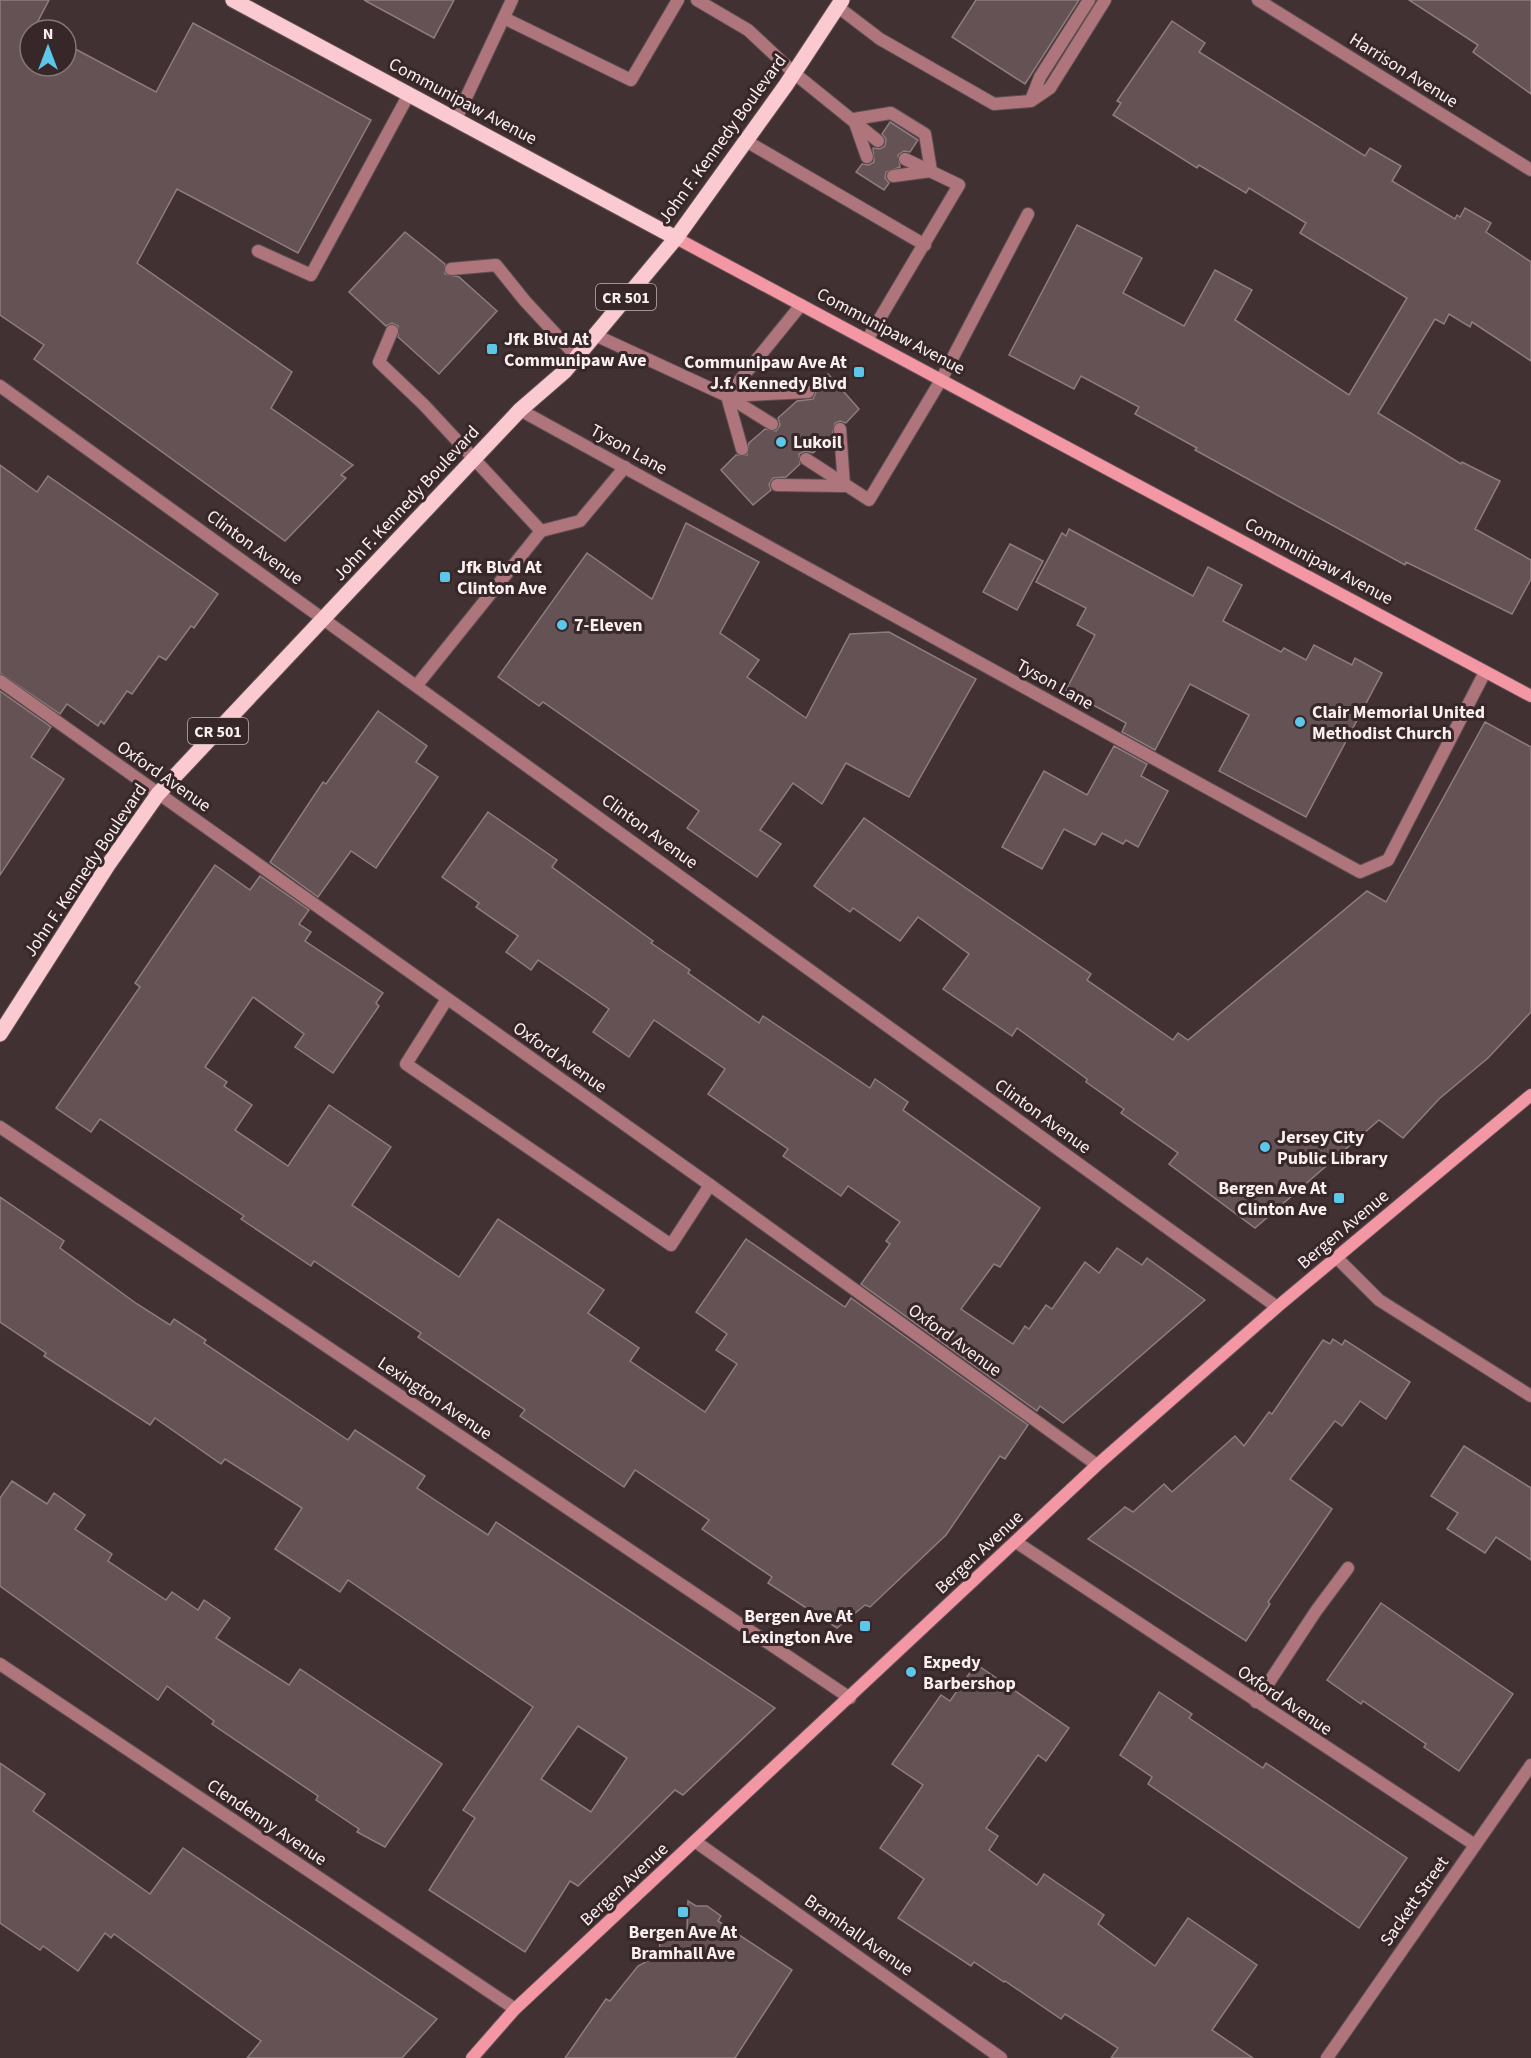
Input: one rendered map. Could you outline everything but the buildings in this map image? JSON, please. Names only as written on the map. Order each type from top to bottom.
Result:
[{"type":"main road","name":"Communipaw Avenue","points":[[233,0],[676,238]]},
{"type":"main road","name":"John F. Kennedy Boulevard","points":[[0,1034],[108,866],[158,794],[520,410],[577,357],[676,238],[794,73],[840,4]]},
{"type":"street","points":[[456,119],[512,0]]},
{"type":"street","points":[[504,18],[631,80],[678,0]]},
{"type":"street","points":[[697,0],[748,30],[794,73],[854,119],[878,141]]},
{"type":"street","points":[[1030,101],[1041,77],[1089,0]]},
{"type":"street","points":[[840,4],[880,39],[994,104],[1030,101],[1050,88],[1104,0]]},
{"type":"street","name":"Harrison Avenue","points":[[1258,0],[1531,170]]},
{"type":"street","points":[[258,252],[311,275],[409,94]]},
{"type":"street","points":[[854,119],[891,113],[925,134],[931,171]]},
{"type":"street","points":[[854,119],[867,157]]},
{"type":"street","points":[[746,141],[925,245]]},
{"type":"street","points":[[867,340],[959,185],[905,159]]},
{"type":"street","points":[[893,176],[931,171]]},
{"type":"street","points":[[806,459],[844,486],[869,500],[941,380],[1028,214]]},
{"type":"street","name":"Communipaw Avenue","points":[[676,238],[1531,696]]},
{"type":"street","points":[[451,269],[496,265],[525,301],[577,357]]},
{"type":"street","points":[[727,396],[801,305]]},
{"type":"street","points":[[392,331],[379,362],[475,459],[541,531]]},
{"type":"street","points":[[595,335],[727,396],[772,423]]},
{"type":"street","name":"Clinton Avenue","points":[[0,387],[417,685],[1277,1307]]},
{"type":"street","points":[[727,396],[808,392]]},
{"type":"street","points":[[727,396],[742,449]]},
{"type":"street","name":"Tyson Lane","points":[[520,410],[1360,872],[1388,860],[1485,672]]},
{"type":"street","points":[[840,429],[844,486]]},
{"type":"street","points":[[417,685],[541,531],[580,521],[625,467]]},
{"type":"street","points":[[777,485],[844,486]]},
{"type":"street","name":"Oxford Avenue","points":[[0,681],[710,1185],[1097,1465]]},
{"type":"street","points":[[447,999],[406,1064],[671,1245],[710,1185]]},
{"type":"street","name":"Bergen Avenue","points":[[472,2058],[514,2009],[696,1842],[1097,1465],[1277,1307],[1531,1095]]},
{"type":"street","name":"Lexington Avenue","points":[[0,1127],[850,1698]]},
{"type":"street","points":[[1336,1257],[1379,1300],[1531,1396]]},
{"type":"street","name":"Oxford Avenue","points":[[1016,1542],[1475,1845]]},
{"type":"street","points":[[1256,1702],[1316,1611],[1348,1568]]},
{"type":"street","name":"Clendenny Avenue","points":[[0,1664],[514,2009]]},
{"type":"street","name":"Sackett Street","points":[[1327,2058],[1531,1765]]},
{"type":"street","name":"Bramhall Avenue","points":[[696,1842],[1001,2058]]},
{"type":"place","name":"Jfk Blvd At Communipaw Ave","points":[[492,349]]},
{"type":"place","name":"Communipaw Ave At J.f. Kennedy Blvd","points":[[859,372]]},
{"type":"place","name":"Lukoil","points":[[781,442]]},
{"type":"place","name":"Jfk Blvd At Clinton Ave","points":[[445,577]]},
{"type":"place","name":"7-Eleven","points":[[562,625]]},
{"type":"place","name":"Clair Memorial United Methodist Church","points":[[1300,722]]},
{"type":"place","name":"Jersey City Public Library","points":[[1265,1147]]},
{"type":"place","name":"Bergen Ave At Clinton Ave","points":[[1339,1198]]},
{"type":"place","name":"Bergen Ave At Lexington Ave","points":[[865,1626]]},
{"type":"place","name":"Expedy Barbershop","points":[[911,1672]]},
{"type":"place","name":"Bergen Ave At Bramhall Ave","points":[[683,1912]]}]
